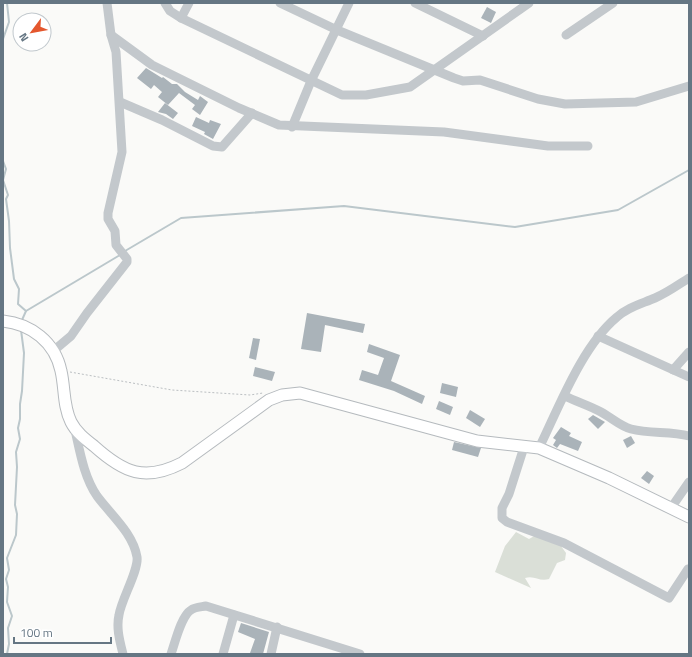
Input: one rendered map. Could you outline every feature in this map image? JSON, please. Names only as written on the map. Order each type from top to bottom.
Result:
[{"type":"main road","points":[[3,322],[25,326],[37,332],[46,341],[61,371],[66,407],[76,430],[103,454],[131,471],[143,474],[157,473],[182,463],[269,400],[282,395],[300,393],[451,435],[498,445],[539,448],[609,478],[689,517]]},
{"type":"street","points":[[52,352],[72,336],[87,313],[127,262],[127,259],[116,245],[115,231],[108,219],[108,213],[122,152],[116,52],[111,35],[107,3]]},
{"type":"street","points":[[165,3],[170,11],[181,18],[311,81],[342,94],[366,95],[410,87],[527,4]]},
{"type":"street","points":[[181,18],[189,3]]},
{"type":"street","points":[[280,3],[337,30],[463,81],[480,80],[538,99],[565,104],[636,102],[689,86]]},
{"type":"street","points":[[292,127],[311,81],[349,3]]},
{"type":"street","points":[[415,3],[483,36]]},
{"type":"street","points":[[566,35],[613,3]]},
{"type":"street","points":[[111,35],[152,65],[279,125],[292,127],[444,132],[548,146],[588,146]]},
{"type":"street","points":[[120,102],[162,120],[213,146],[222,147],[252,113]]},
{"type":"street","points":[[539,448],[565,396],[598,336],[616,317],[628,309],[656,298],[689,278]]},
{"type":"street","points":[[598,336],[689,377]]},
{"type":"street","points":[[673,370],[689,352]]},
{"type":"street","points":[[565,396],[603,413],[616,422],[630,428],[653,433],[689,436]]},
{"type":"street","points":[[76,430],[79,449],[88,479],[96,495],[132,541],[138,559],[118,615],[119,636],[123,654]]},
{"type":"street","points":[[524,447],[509,494],[502,508],[502,518],[507,522],[564,543],[669,598],[689,567]]},
{"type":"street","points":[[671,508],[689,482]]},
{"type":"street","points":[[171,654],[184,617],[189,611],[206,606],[277,627],[332,650],[360,654]]},
{"type":"street","points":[[223,654],[234,615]]},
{"type":"street","points":[[271,654],[277,627]]},
{"type":"path","points":[[61,371],[172,390],[250,395],[264,392]]},
{"type":"shaded area","points":[[516,532],[529,539],[536,535],[561,546],[566,553],[565,560],[557,563],[549,579],[542,580],[532,577],[525,578],[531,588],[495,572],[505,546]]},
{"type":"building","points":[[487,7],[496,12],[491,23],[481,18]]},
{"type":"building","points":[[146,68],[162,78],[163,77],[172,84],[177,84],[185,92],[198,100],[200,96],[208,102],[200,115],[192,109],[195,105],[179,93],[168,105],[158,97],[162,92],[154,85],[151,89],[137,78]]},
{"type":"building","points":[[165,103],[178,113],[173,119],[166,114],[158,112]]},
{"type":"building","points":[[196,117],[209,123],[210,120],[221,124],[213,139],[204,134],[205,132],[192,126]]},
{"type":"building","points":[[307,313],[365,324],[363,333],[325,325],[321,352],[301,349]]},
{"type":"building","points":[[253,338],[260,339],[256,360],[249,358]]},
{"type":"building","points":[[369,344],[400,355],[391,381],[425,396],[422,404],[394,391],[359,380],[362,370],[378,375],[384,358],[367,352]]},
{"type":"building","points":[[255,367],[275,372],[272,381],[253,376]]},
{"type":"building","points":[[442,383],[458,387],[456,397],[440,393]]},
{"type":"building","points":[[439,401],[453,407],[450,415],[436,409]]},
{"type":"building","points":[[470,410],[485,419],[480,427],[466,418]]},
{"type":"building","points":[[593,415],[605,422],[598,429],[588,419]]},
{"type":"building","points":[[561,427],[571,433],[569,436],[582,442],[578,451],[560,444],[557,448],[553,445],[556,440],[553,438]]},
{"type":"building","points":[[631,436],[635,443],[627,448],[623,440]]},
{"type":"building","points":[[454,442],[481,448],[478,457],[452,450]]},
{"type":"building","points":[[647,471],[654,476],[649,484],[641,478]]},
{"type":"building","points":[[241,623],[269,632],[263,654],[250,653],[255,639],[238,632]]},
{"type":"waterway","points":[[3,39],[9,22],[7,3]]},
{"type":"waterway","points":[[3,161],[6,169],[3,180],[8,195],[6,199],[14,279],[19,289],[18,304],[26,311],[22,320]]},
{"type":"waterway","points":[[125,251],[181,218],[344,206],[515,227],[618,210],[689,170]]},
{"type":"waterway","points":[[26,311],[120,255]]},
{"type":"waterway","points":[[7,654],[9,644],[8,628],[12,616],[7,602],[8,587],[6,579],[9,570],[7,558],[16,535],[16,452],[20,439],[18,428],[20,419],[24,353],[21,330]]}]
